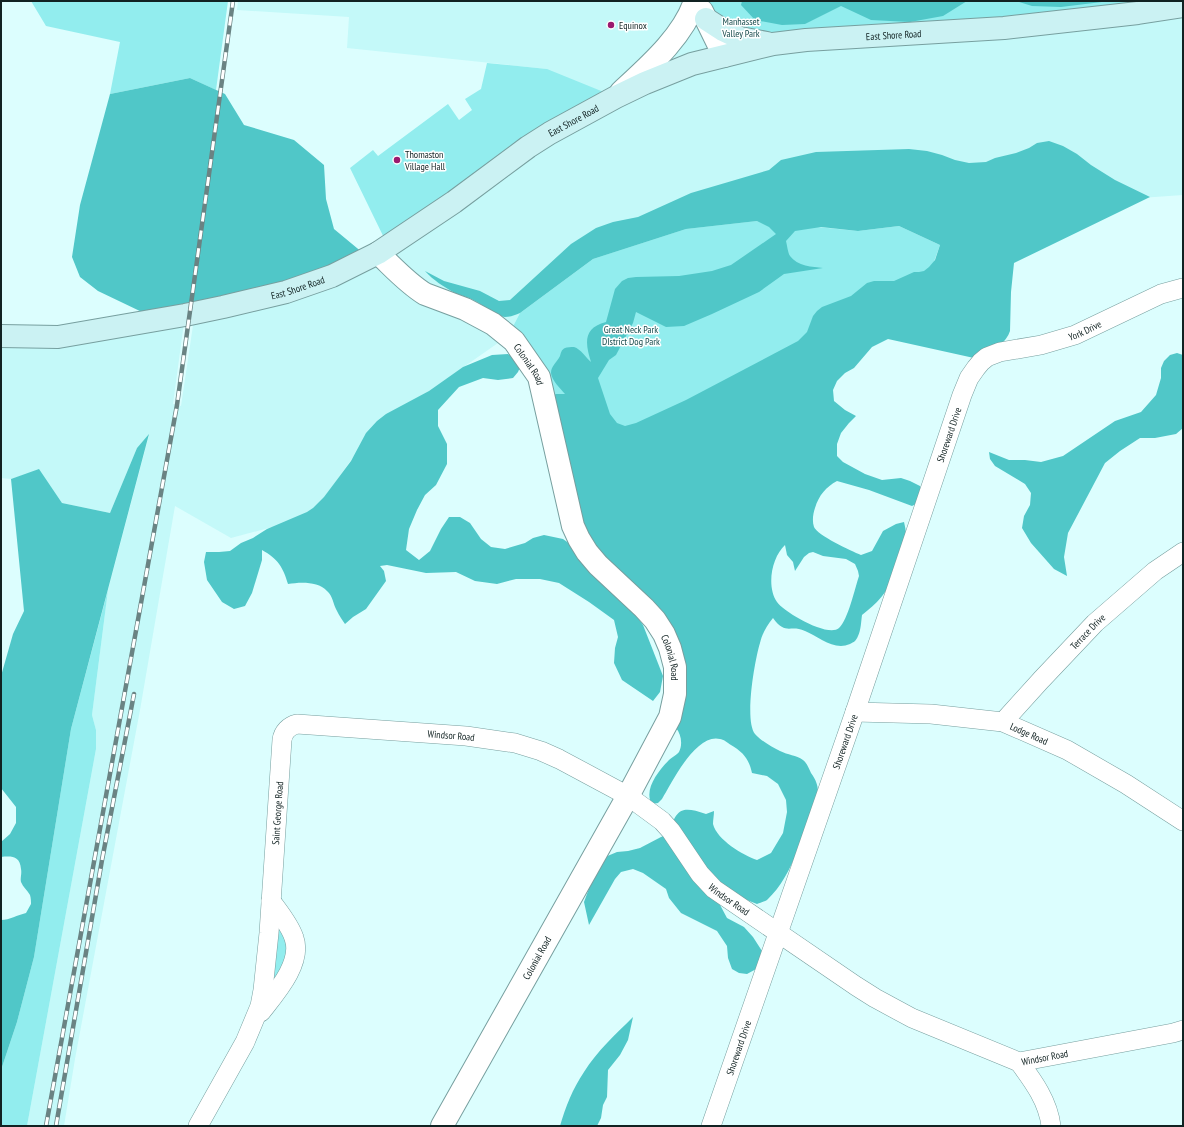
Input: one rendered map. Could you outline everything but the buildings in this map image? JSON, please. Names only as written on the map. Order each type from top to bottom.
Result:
[{"type":"main road","name":"East Shore Road","points":[[1,336],[58,337],[223,308],[286,292],[325,278],[356,265],[378,253],[454,202],[540,140],[616,97],[675,70],[692,64],[772,44],[806,40],[1004,28],[1138,13],[1183,6]]},
{"type":"main road","points":[[699,7],[723,30],[740,38],[772,44]]},
{"type":"street","points":[[616,97],[665,49],[681,29],[692,10],[699,7],[724,56]]},
{"type":"street","name":"Colonial Road","points":[[378,253],[417,289],[425,294],[479,316],[493,324],[514,341],[539,377],[569,511],[573,526],[579,539],[587,552],[598,565],[655,620],[664,634],[670,648],[675,667],[675,694],[670,717],[628,796],[442,1126]]},
{"type":"street","name":"York Drive","points":[[983,360],[1000,352],[1041,345],[1075,335],[1161,294],[1183,288]]},
{"type":"street","name":"Shoreward Drive","points":[[711,1126],[855,712],[962,395],[972,373],[983,360]]},
{"type":"street","name":"Terrace Drive","points":[[1003,722],[1095,623],[1155,571],[1183,552]]},
{"type":"street","name":"Lodge Road","points":[[855,712],[931,714],[1003,722],[1073,753],[1126,784],[1183,821]]},
{"type":"street","name":"Windsor Road","points":[[289,728],[294,724],[300,723],[466,736],[515,743],[541,751],[559,759],[628,796],[662,821],[671,831],[700,874],[714,889],[864,992],[912,1018],[1019,1062],[1183,1030]]},
{"type":"street","name":"Saint George Road","points":[[198,1126],[245,1042],[260,1006],[263,990],[271,901],[282,740],[284,733],[289,728]]},
{"type":"street","name":"Saint George Road","points":[[255,1019],[268,1003],[291,969],[296,950],[295,939],[282,916],[271,901]]},
{"type":"street","points":[[1019,1062],[1034,1083],[1048,1111],[1051,1126]]},
{"type":"shaded area","points":[[238,1],[697,1],[1183,6],[1183,195],[968,210],[858,231],[757,221],[593,259],[520,313],[508,336],[372,431],[310,517],[231,538],[175,506],[140,710],[75,1059],[64,1126],[27,1126],[96,749],[96,730],[92,715],[108,590],[149,435],[137,448],[110,513],[62,503],[39,470],[11,479],[1,478],[1,336],[185,315],[173,404],[181,406],[195,312],[369,258],[547,69],[347,48],[349,17],[237,10]]},
{"type":"shaded area","points":[[742,1],[967,1],[943,16],[910,22],[871,20],[841,6],[805,24],[782,25],[755,20],[741,5]]},
{"type":"shaded area","points":[[1016,1],[1110,1],[1061,7],[1032,6]]},
{"type":"shaded area","points":[[190,78],[225,94],[244,125],[294,140],[324,165],[326,199],[334,229],[369,258],[332,276],[144,313],[98,291],[80,277],[72,257],[80,205],[110,94]]},
{"type":"shaded area","points":[[1049,141],[1063,146],[1115,180],[1150,197],[1014,263],[1011,292],[1010,331],[1003,343],[983,360],[888,339],[872,347],[854,368],[845,373],[837,381],[833,390],[834,401],[845,410],[856,416],[841,433],[837,444],[837,456],[843,462],[865,474],[882,480],[901,478],[910,481],[920,486],[923,495],[918,503],[912,506],[869,490],[837,481],[829,486],[821,495],[815,508],[813,518],[814,527],[821,534],[856,553],[861,555],[872,551],[883,531],[896,524],[904,522],[906,538],[896,560],[892,580],[881,597],[862,615],[859,634],[856,640],[850,644],[844,646],[832,645],[800,629],[788,629],[781,627],[773,618],[762,636],[756,662],[750,703],[752,727],[755,734],[767,744],[780,751],[800,758],[807,764],[818,787],[818,793],[804,835],[792,864],[777,889],[767,900],[757,904],[742,898],[719,903],[727,918],[744,927],[762,951],[758,968],[747,974],[739,973],[732,969],[728,958],[727,946],[717,931],[681,913],[669,898],[666,889],[643,873],[633,869],[621,872],[615,879],[589,925],[584,902],[597,867],[605,857],[617,852],[640,848],[669,834],[674,819],[681,811],[691,810],[706,814],[714,811],[713,824],[715,830],[720,836],[738,851],[757,860],[771,853],[783,833],[787,812],[786,800],[778,784],[767,776],[752,773],[747,760],[742,753],[726,741],[720,739],[711,739],[702,743],[678,771],[662,799],[658,803],[652,804],[649,793],[653,780],[665,764],[679,752],[681,746],[680,736],[676,728],[670,648],[587,552],[554,395],[565,394],[556,384],[551,371],[562,351],[567,347],[577,348],[591,362],[587,343],[588,337],[593,328],[606,322],[615,289],[622,281],[628,278],[636,277],[679,276],[712,271],[731,265],[776,234],[769,227],[757,221],[686,229],[593,259],[520,313],[507,317],[497,315],[479,303],[451,291],[425,271],[444,281],[480,291],[499,301],[510,300],[571,244],[596,228],[613,222],[638,217],[691,193],[769,170],[781,160],[816,152],[909,149],[927,151],[969,163],[986,162],[995,158],[1016,153],[1037,143]],"holes":[[[899,226],[940,245],[935,260],[924,271],[914,272],[894,281],[874,281],[867,283],[851,296],[822,307],[817,311],[813,316],[807,332],[798,341],[686,400],[636,423],[625,426],[617,423],[610,414],[598,378],[609,360],[616,355],[633,323],[636,312],[666,327],[684,326],[759,292],[784,274],[823,268],[801,264],[790,256],[786,241],[795,231],[821,227],[858,231]],[[785,545],[787,555],[793,562],[795,571],[804,557],[813,552],[823,556],[846,559],[855,564],[859,576],[848,611],[839,628],[826,630],[816,627],[788,612],[777,602],[772,588],[772,572],[780,550]]]},
{"type":"shaded area","points":[[1177,353],[1183,355],[1183,428],[1176,434],[1155,438],[1140,438],[1105,463],[1068,533],[1064,557],[1067,576],[1054,569],[1031,543],[1022,528],[1024,516],[1030,505],[1031,493],[1025,484],[995,466],[990,459],[989,452],[1009,460],[1041,462],[1063,456],[1115,421],[1141,412],[1156,395],[1161,378],[1161,368],[1164,361],[1170,355]]},
{"type":"shaded area","points":[[508,354],[516,359],[521,365],[513,378],[498,380],[483,378],[459,387],[438,410],[438,426],[447,444],[447,464],[436,485],[425,495],[417,510],[409,529],[406,550],[419,560],[430,551],[449,517],[460,517],[470,523],[481,539],[491,547],[505,549],[544,535],[563,539],[577,549],[628,604],[643,625],[663,676],[660,692],[653,701],[622,680],[614,663],[615,648],[618,637],[614,620],[559,583],[540,579],[516,579],[497,584],[475,581],[456,572],[426,573],[387,565],[380,566],[384,571],[386,581],[366,609],[345,624],[337,611],[331,595],[327,591],[319,585],[314,584],[288,584],[284,573],[276,560],[262,550],[262,560],[252,593],[245,606],[234,609],[222,602],[207,580],[204,562],[206,552],[230,551],[241,543],[253,538],[267,529],[307,512],[324,497],[351,461],[366,433],[377,421],[386,414],[429,391],[463,367],[492,355]]},
{"type":"shaded area","points":[[149,434],[71,729],[34,957],[17,1022],[1,1070],[1,920],[26,913],[31,904],[30,895],[21,882],[19,862],[17,859],[12,857],[1,857],[1,842],[10,834],[16,823],[16,807],[1,788],[1,676],[13,634],[24,611],[11,479],[39,469],[62,503],[110,513],[137,448]]},
{"type":"shaded area","points":[[633,1017],[628,1040],[620,1055],[608,1070],[607,1097],[597,1126],[560,1126],[573,1091],[589,1064],[607,1043]]},
{"type":"green space","points":[[31,1],[228,1],[216,90],[190,78],[110,94],[120,42],[46,26]]},
{"type":"green space","name":"Manhasset Valley Park","points":[[697,1],[1183,1],[724,56]]},
{"type":"green space","points":[[487,63],[547,69],[616,97],[388,246],[350,168],[373,150],[378,156],[448,104],[459,120],[472,110],[465,99],[481,89]]},
{"type":"green space","name":"Great Neck Park DIstrict Dog Park","points":[[757,221],[858,231],[899,226],[940,245],[927,281],[559,468],[539,377],[508,336],[520,313],[593,259],[686,229]]},
{"type":"green space","points":[[108,590],[92,715],[96,730],[96,749],[27,1126],[1,1126],[1,1070],[17,1022],[34,957],[71,729]]},
{"type":"green space","points":[[278,915],[291,961],[266,989]]},
{"type":"railway","points":[[46,1126],[177,405],[233,1]]},
{"type":"railway","points":[[56,1126],[102,860],[134,694]]},
{"type":"place","name":"Equinox","points":[[611,25]]},
{"type":"place","name":"Thomaston Village Hall","points":[[397,160]]}]
